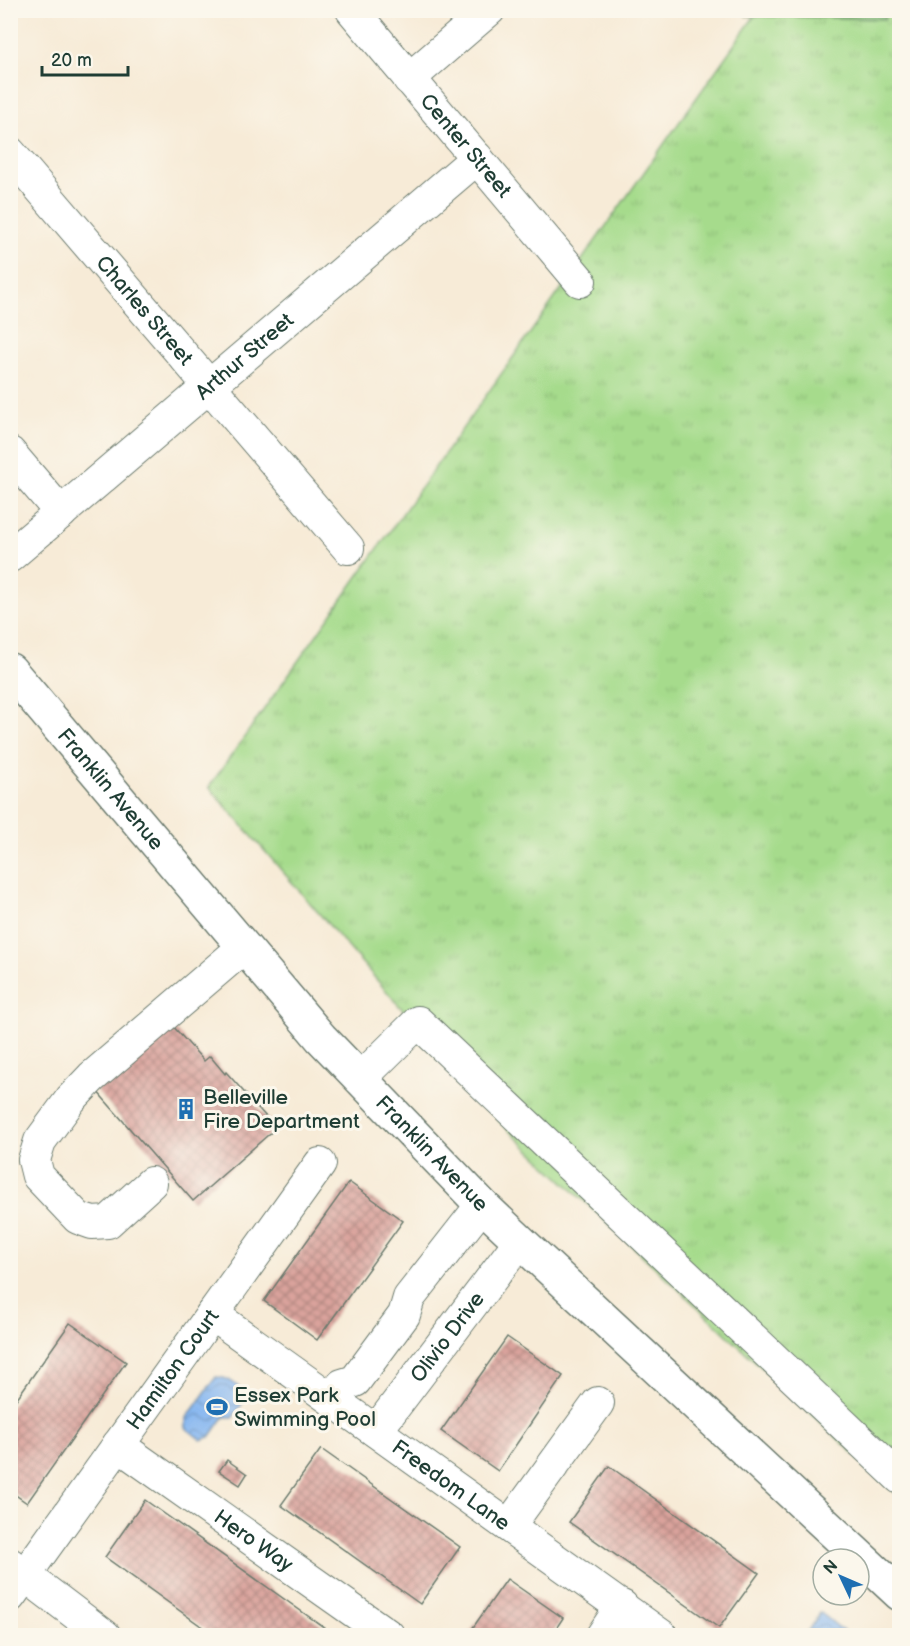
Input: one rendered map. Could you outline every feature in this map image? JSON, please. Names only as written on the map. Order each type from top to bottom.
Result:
[{"type":"main road","name":"Franklin Avenue","points":[[11,673],[321,1038],[482,1205],[900,1594]]},
{"type":"street","name":"Center Street","points":[[352,10],[579,281]]},
{"type":"street","points":[[409,79],[489,10]]},
{"type":"street","name":"Charles Street","points":[[10,153],[348,548]]},
{"type":"street","name":"Arthur Street","points":[[10,556],[477,158]]},
{"type":"street","points":[[10,453],[61,513]]},
{"type":"street","points":[[151,1183],[108,1222],[92,1224],[78,1218],[38,1176],[34,1160],[40,1141],[71,1099],[92,1077],[244,946]]},
{"type":"street","points":[[360,1078],[418,1022],[900,1478]]},
{"type":"street","name":"Hamilton Court","points":[[16,1578],[118,1445],[320,1164]]},
{"type":"street","points":[[337,1392],[355,1381],[404,1315],[409,1298],[482,1205]]},
{"type":"street","name":"Olivio Drive","points":[[376,1431],[520,1241]]},
{"type":"street","name":"Freedom Lane","points":[[212,1314],[337,1392],[376,1431],[662,1635]]},
{"type":"street","points":[[509,1526],[598,1403]]},
{"type":"street","name":"Hero Way","points":[[118,1445],[389,1635]]},
{"type":"street","points":[[16,1578],[105,1635]]},
{"type":"street","points":[[602,1635],[622,1606]]},
{"type":"green space","points":[[748,10],[886,11],[885,19],[746,16]]},
{"type":"green space","points":[[758,11],[899,11],[899,1496],[502,1124],[209,787]]},
{"type":"water","name":"Essex Park Swimming Pool","points":[[216,1377],[234,1383],[246,1398],[233,1417],[224,1417],[210,1437],[201,1440],[186,1428],[186,1419]]},
{"type":"water","points":[[821,1613],[848,1635],[805,1635]]},
{"type":"building","name":"Belleville Fire Department","points":[[171,1024],[204,1061],[210,1056],[276,1128],[193,1201],[96,1090]]},
{"type":"building","points":[[349,1182],[403,1221],[317,1340],[264,1301]]},
{"type":"building","points":[[70,1323],[126,1362],[27,1503],[10,1491],[10,1408]]},
{"type":"building","points":[[507,1337],[563,1376],[498,1471],[441,1431]]},
{"type":"building","points":[[321,1449],[460,1547],[420,1604],[281,1505]]},
{"type":"building","points":[[227,1460],[247,1474],[240,1485],[219,1471]]},
{"type":"building","points":[[609,1466],[759,1573],[719,1628],[569,1522]]},
{"type":"building","points":[[145,1500],[336,1636],[215,1636],[105,1557]]},
{"type":"building","points":[[507,1579],[563,1618],[551,1636],[467,1636]]},
{"type":"place","name":"Belleville Fire Department","points":[[186,1109]]},
{"type":"place","name":"Essex Park Swimming Pool","points":[[217,1407]]}]
